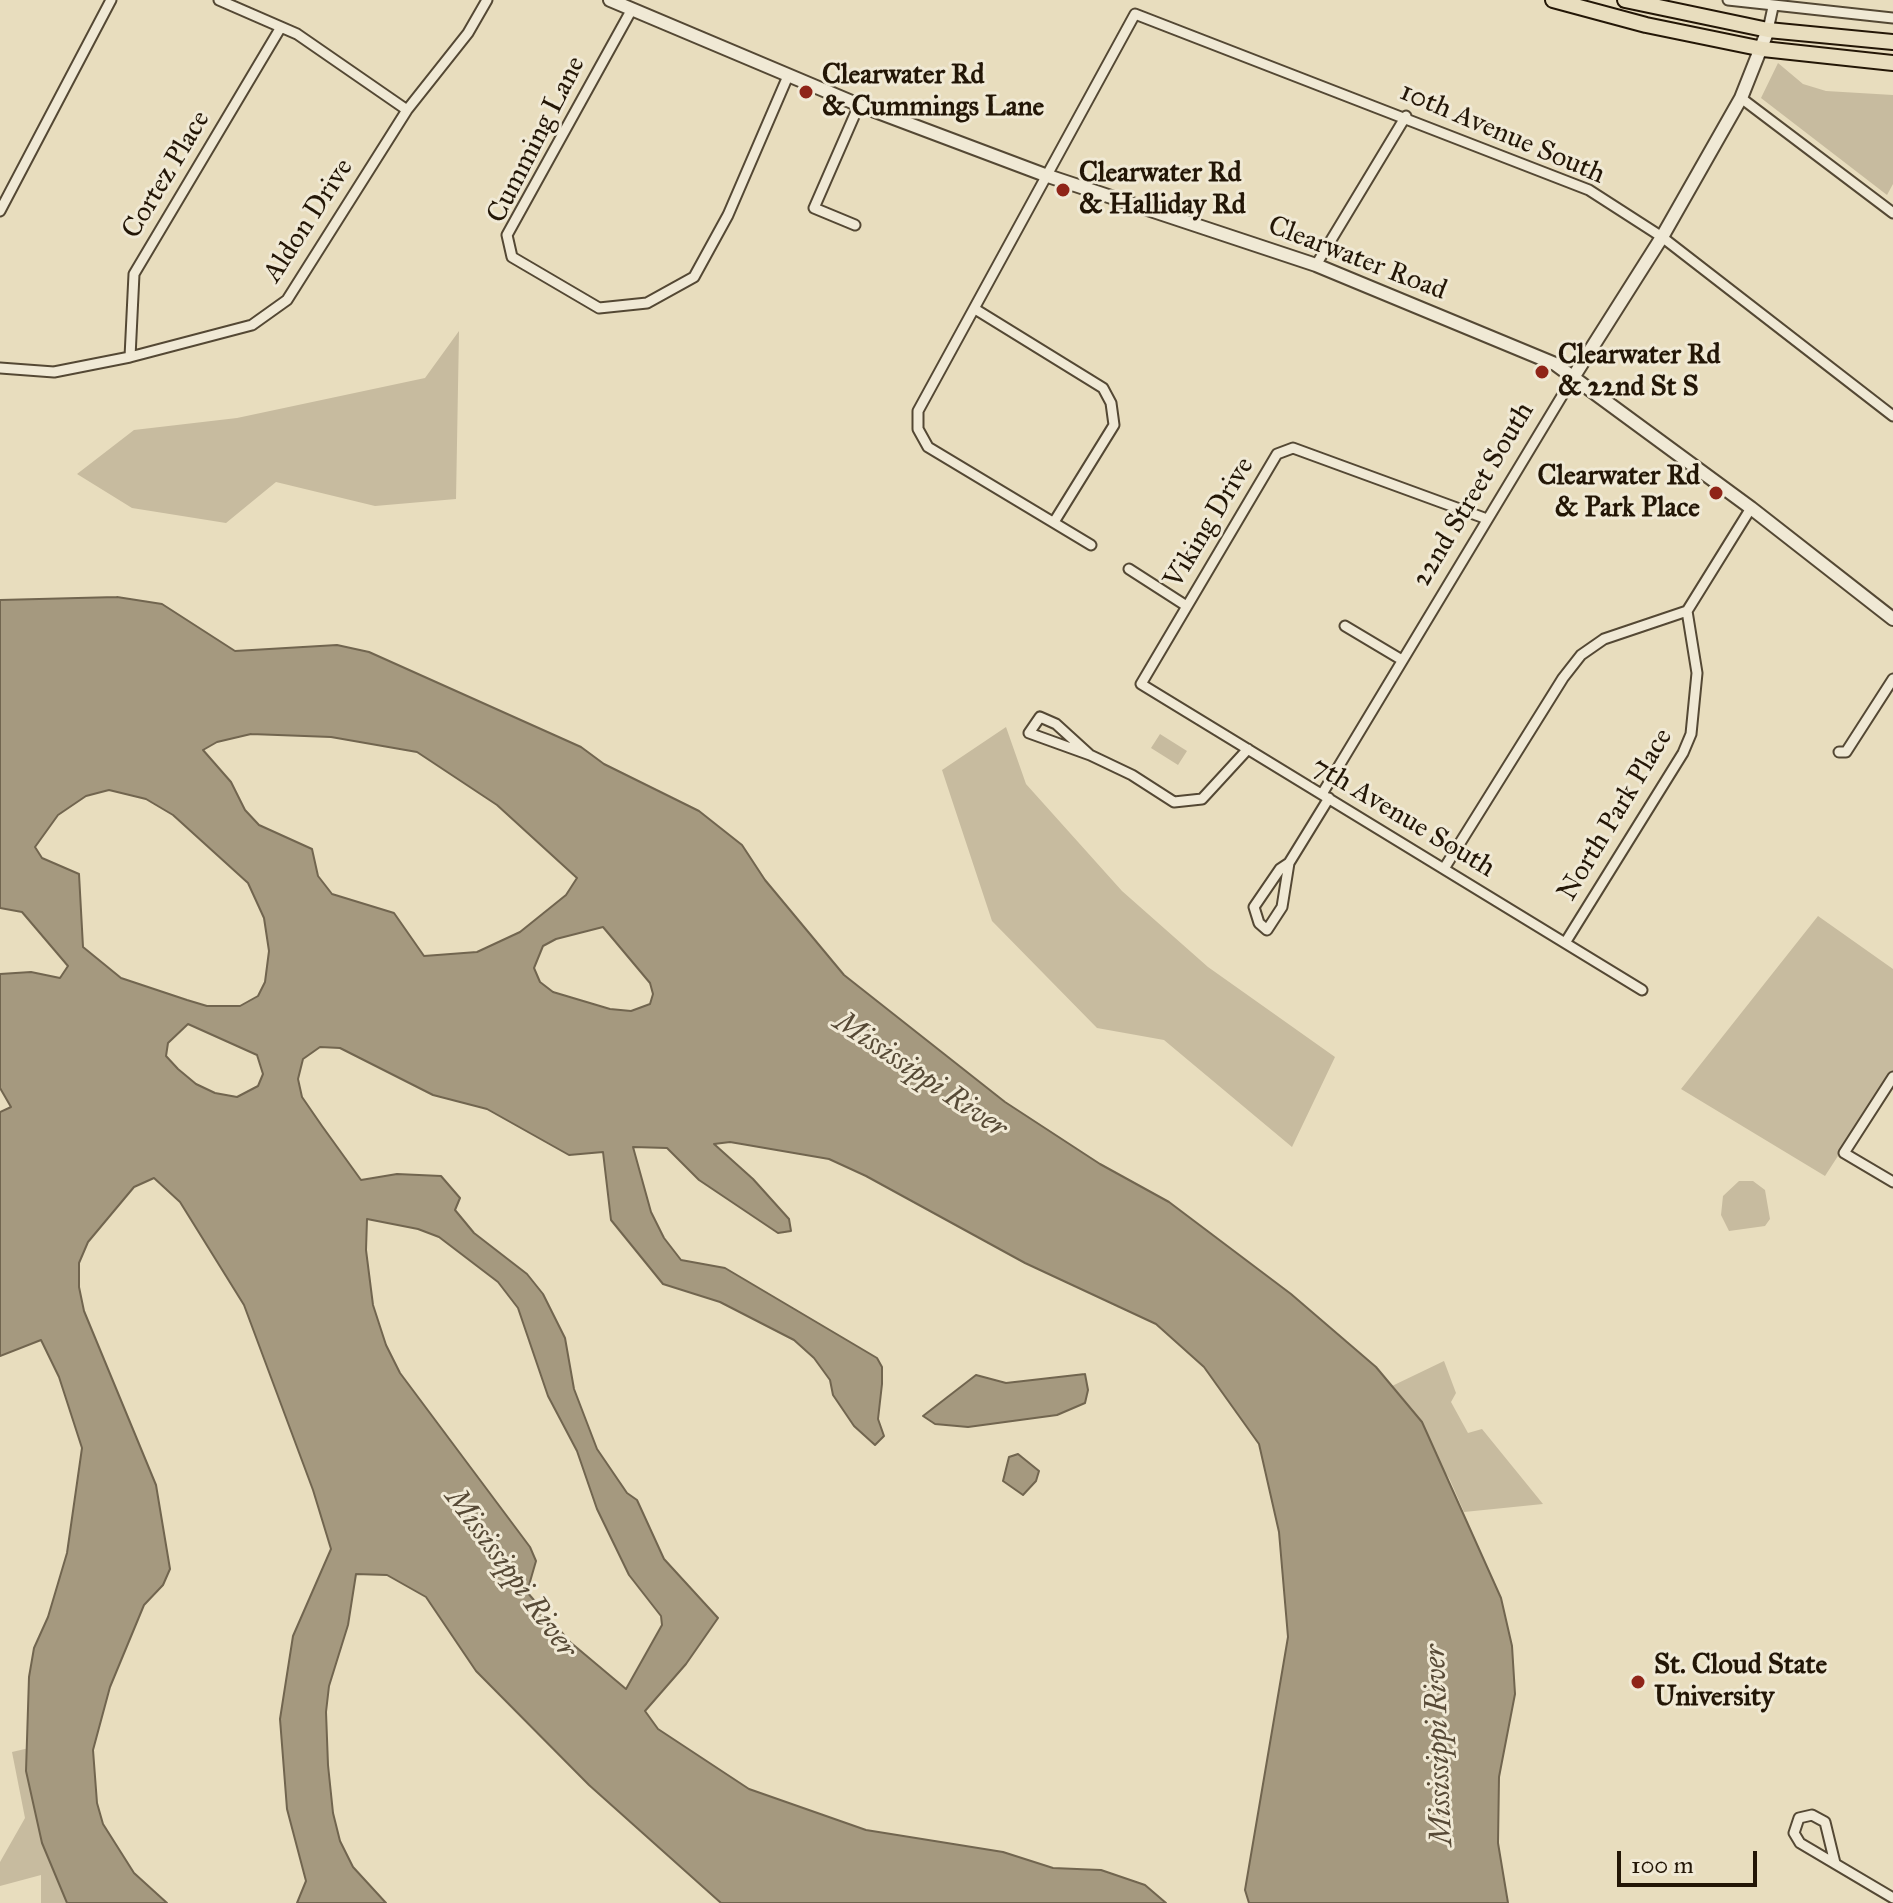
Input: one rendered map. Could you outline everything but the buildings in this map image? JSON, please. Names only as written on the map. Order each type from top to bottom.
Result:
[{"type":"main road","points":[[1553,0],[1646,25],[1763,49],[1893,63]]},
{"type":"main road","points":[[1625,0],[1768,30],[1893,42]]},
{"type":"street","points":[[0,209],[111,0]]},
{"type":"street","points":[[219,0],[281,27],[407,110]]},
{"type":"street","name":"Aldon Drive","points":[[0,368],[54,372],[130,357],[252,325],[287,300],[407,110],[468,33],[487,0]]},
{"type":"street","name":"Clearwater Road","points":[[610,0],[859,105],[1045,175],[1316,265],[1525,350],[1574,376],[1893,619]]},
{"type":"street","points":[[1728,0],[1893,18]]},
{"type":"street","name":"22nd Street South","points":[[1289,863],[1402,660],[1662,237],[1741,98],[1763,49],[1773,7]]},
{"type":"street","name":"Cumming Lane","points":[[632,9],[507,235],[512,257],[599,308],[647,303],[694,277],[728,215],[788,76]]},
{"type":"street","name":"10th Avenue South","points":[[1045,175],[1135,14],[1406,116],[1589,190],[1662,237],[1893,416]]},
{"type":"street","name":"Cortez Place","points":[[130,357],[134,274],[281,27]]},
{"type":"street","points":[[1741,98],[1893,213]]},
{"type":"street","points":[[855,225],[814,208],[859,105]]},
{"type":"street","points":[[1316,265],[1406,116]]},
{"type":"street","points":[[1045,175],[918,411],[918,429],[928,447],[1091,545]]},
{"type":"street","points":[[975,309],[1103,388],[1111,403],[1114,425],[1054,522]]},
{"type":"street","name":"Viking Drive","points":[[1141,684],[1277,454],[1293,448],[1487,519]]},
{"type":"street","points":[[1445,867],[1549,699],[1581,655],[1604,639],[1687,611],[1751,508]]},
{"type":"street","points":[[1129,569],[1185,605]]},
{"type":"street","name":"North Park Place","points":[[1565,943],[1683,753],[1691,734],[1697,673],[1687,611]]},
{"type":"street","points":[[1345,626],[1402,660]]},
{"type":"street","points":[[1839,752],[1846,752],[1893,679]]},
{"type":"street","name":"7th Avenue South","points":[[1141,684],[1642,990]]},
{"type":"street","points":[[1090,755],[1056,724],[1040,717],[1029,733],[1090,755],[1132,775],[1174,802],[1202,799],[1248,749]]},
{"type":"street","points":[[1289,863],[1282,907],[1267,930],[1259,923],[1254,907],[1280,869],[1289,863]]},
{"type":"street","points":[[1893,1077],[1844,1153],[1893,1182]]},
{"type":"street","points":[[1835,1863],[1825,1822],[1812,1815],[1799,1818],[1794,1833],[1800,1843],[1893,1898],[1889,1903]]},
{"type":"shaded area","points":[[1778,63],[1803,84],[1826,91],[1893,95],[1893,184],[1887,195],[1761,98]]},
{"type":"shaded area","points":[[459,331],[456,499],[375,506],[276,482],[226,523],[132,508],[77,474],[134,430],[237,418],[425,378]]},
{"type":"shaded area","points":[[1006,727],[1026,784],[1122,891],[1208,967],[1335,1057],[1292,1147],[1164,1040],[1097,1028],[992,921],[942,770]]},
{"type":"shaded area","points":[[1160,734],[1187,751],[1178,765],[1151,748]]},
{"type":"shaded area","points":[[1818,916],[1893,969],[1893,1071],[1825,1176],[1681,1089]]},
{"type":"shaded area","points":[[1739,1181],[1753,1181],[1765,1190],[1770,1219],[1765,1226],[1729,1231],[1721,1215],[1723,1196]]},
{"type":"shaded area","points":[[1444,1361],[1456,1393],[1451,1402],[1468,1433],[1482,1429],[1543,1504],[1464,1512],[1450,1480],[1392,1386]]},
{"type":"shaded area","points":[[42,1745],[92,1903],[41,1903],[41,1875],[0,1886],[0,1862],[25,1818],[12,1752]]},
{"type":"water","name":"Mississippi River","points":[[117,597],[162,604],[235,651],[337,645],[369,652],[581,747],[604,764],[699,811],[742,845],[765,880],[844,975],[1005,1102],[1100,1164],[1169,1202],[1291,1294],[1376,1367],[1422,1422],[1501,1598],[1512,1646],[1515,1694],[1499,1777],[1498,1843],[1508,1903],[1249,1903],[1245,1890],[1288,1637],[1279,1532],[1259,1444],[1204,1367],[1156,1324],[1025,1263],[829,1159],[730,1142],[714,1144],[753,1179],[789,1219],[791,1231],[778,1233],[699,1180],[667,1148],[633,1147],[651,1212],[664,1238],[681,1260],[725,1268],[877,1358],[882,1367],[878,1419],[884,1436],[875,1445],[854,1426],[833,1395],[830,1380],[814,1358],[794,1340],[720,1302],[663,1284],[611,1220],[603,1152],[569,1155],[487,1109],[433,1095],[340,1048],[320,1047],[303,1059],[298,1079],[302,1097],[322,1126],[361,1180],[397,1174],[441,1176],[460,1198],[455,1210],[474,1233],[527,1274],[543,1294],[565,1338],[574,1389],[597,1449],[627,1493],[637,1500],[664,1559],[718,1618],[686,1664],[645,1711],[658,1729],[749,1789],[866,1830],[1003,1852],[1053,1868],[1101,1870],[1145,1885],[1166,1903],[721,1903],[589,1785],[476,1671],[426,1597],[387,1575],[356,1574],[348,1625],[329,1686],[326,1712],[328,1765],[333,1813],[340,1841],[353,1867],[386,1903],[297,1903],[306,1881],[287,1809],[280,1719],[293,1636],[331,1549],[313,1490],[244,1305],[180,1202],[154,1178],[134,1187],[88,1242],[79,1263],[79,1287],[84,1311],[156,1485],[170,1569],[163,1585],[144,1605],[110,1687],[93,1750],[97,1803],[103,1824],[134,1873],[167,1903],[67,1903],[42,1843],[26,1771],[29,1677],[34,1648],[48,1617],[67,1553],[82,1448],[59,1377],[41,1340],[0,1356],[0,1112],[11,1107],[0,1088],[0,974],[31,972],[60,978],[68,966],[22,912],[0,908],[0,600]],"holes":[[[251,734],[331,737],[417,752],[497,805],[577,878],[566,895],[520,932],[477,952],[424,956],[394,913],[332,894],[318,876],[312,849],[259,825],[245,810],[231,782],[203,750],[217,742]],[[109,790],[146,799],[173,815],[248,883],[264,918],[269,951],[265,982],[258,996],[240,1006],[207,1006],[121,978],[83,947],[79,874],[42,858],[35,847],[58,815],[86,796]],[[603,927],[650,983],[653,994],[650,1004],[631,1011],[610,1009],[553,992],[540,982],[534,968],[543,946],[556,939]],[[188,1024],[257,1055],[263,1074],[258,1086],[237,1097],[215,1093],[196,1084],[166,1056],[168,1043]],[[367,1219],[418,1229],[439,1237],[498,1282],[518,1308],[548,1396],[577,1451],[597,1509],[629,1575],[661,1616],[662,1625],[626,1689],[570,1642],[527,1592],[536,1561],[530,1547],[400,1373],[386,1345],[373,1305],[366,1250]]]},
{"type":"water","points":[[1085,1374],[1088,1390],[1085,1403],[1057,1415],[968,1427],[935,1424],[923,1416],[976,1375],[1006,1383]]},
{"type":"water","points":[[1018,1454],[1039,1471],[1036,1481],[1023,1495],[1003,1481],[1009,1457]]},
{"type":"place","name":"Clearwater Rd & Cummings Lane","points":[[806,92]]},
{"type":"place","name":"Clearwater Rd & Halliday Rd","points":[[1063,190]]},
{"type":"place","name":"Clearwater Rd & 22nd St S","points":[[1542,372]]},
{"type":"place","name":"Clearwater Rd & Park Place","points":[[1716,493]]},
{"type":"place","name":"St. Cloud State University","points":[[1638,1682]]}]
